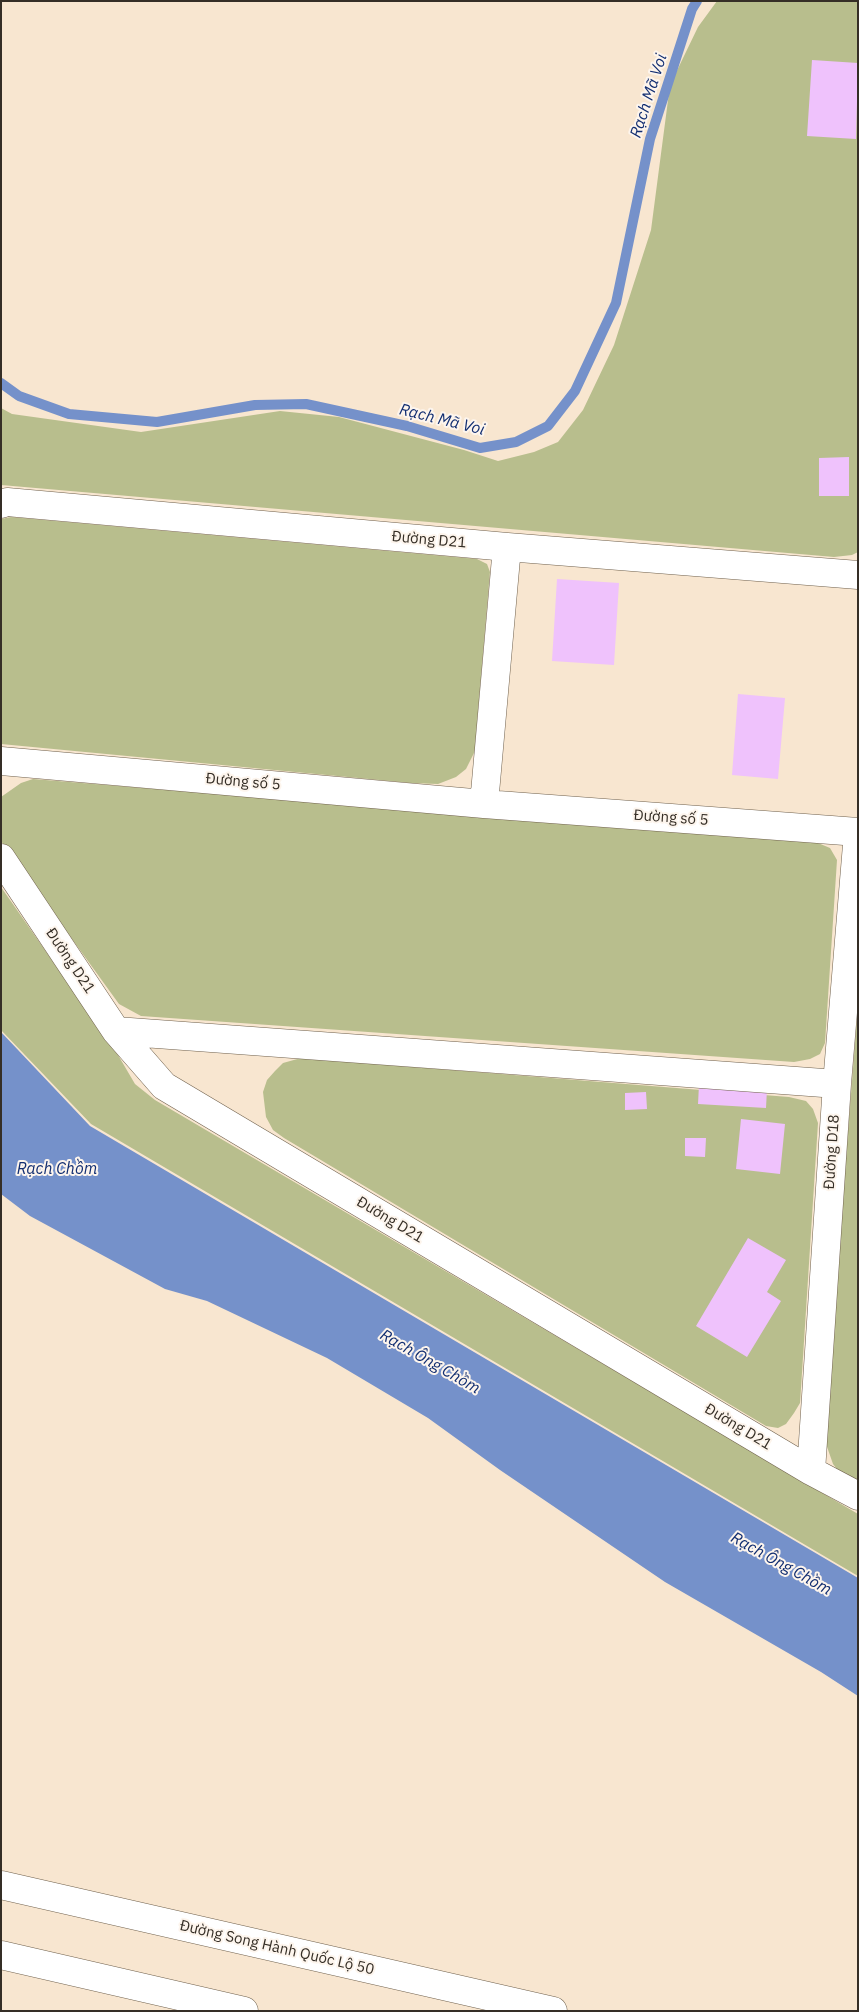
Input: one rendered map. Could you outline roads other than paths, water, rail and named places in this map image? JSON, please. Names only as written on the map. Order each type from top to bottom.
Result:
[{"type":"street","name":"Đường D21","points":[[1,504],[8,502],[507,547],[858,575]]},
{"type":"street","points":[[484,804],[507,547]]},
{"type":"street","name":"Đường số 5","points":[[1,761],[484,804],[858,833]]},
{"type":"street","name":"Đường D18","points":[[811,1471],[837,1084],[858,833]]},
{"type":"street","name":"Đường D21","points":[[1,858],[116,1031],[164,1086],[811,1471],[858,1496]]},
{"type":"street","points":[[116,1031],[837,1084]]},
{"type":"street","name":"Đường Song Hành Quốc Lộ 50","points":[[1,1885],[553,2011]]},
{"type":"street","points":[[1,1955],[244,2011]]},
{"type":"water","name":"Rạch Chồm","points":[[1,1032],[90,1126],[858,1578],[858,1696],[821,1672],[665,1582],[500,1470],[428,1418],[327,1358],[207,1301],[165,1289],[30,1216],[1,1194]]},
{"type":"waterway","name":"Rạch Mã Voi","points":[[1,383],[19,396],[69,414],[157,422],[255,405],[306,404],[407,426],[480,448],[516,442],[548,426],[575,391],[616,303],[650,139],[692,9],[697,1]]},
{"type":"water label","name":"Rạch Ông Chồm","points":[[430,1362]]},
{"type":"water label","name":"Rạch Ông Chồm","points":[[781,1564]]}]
